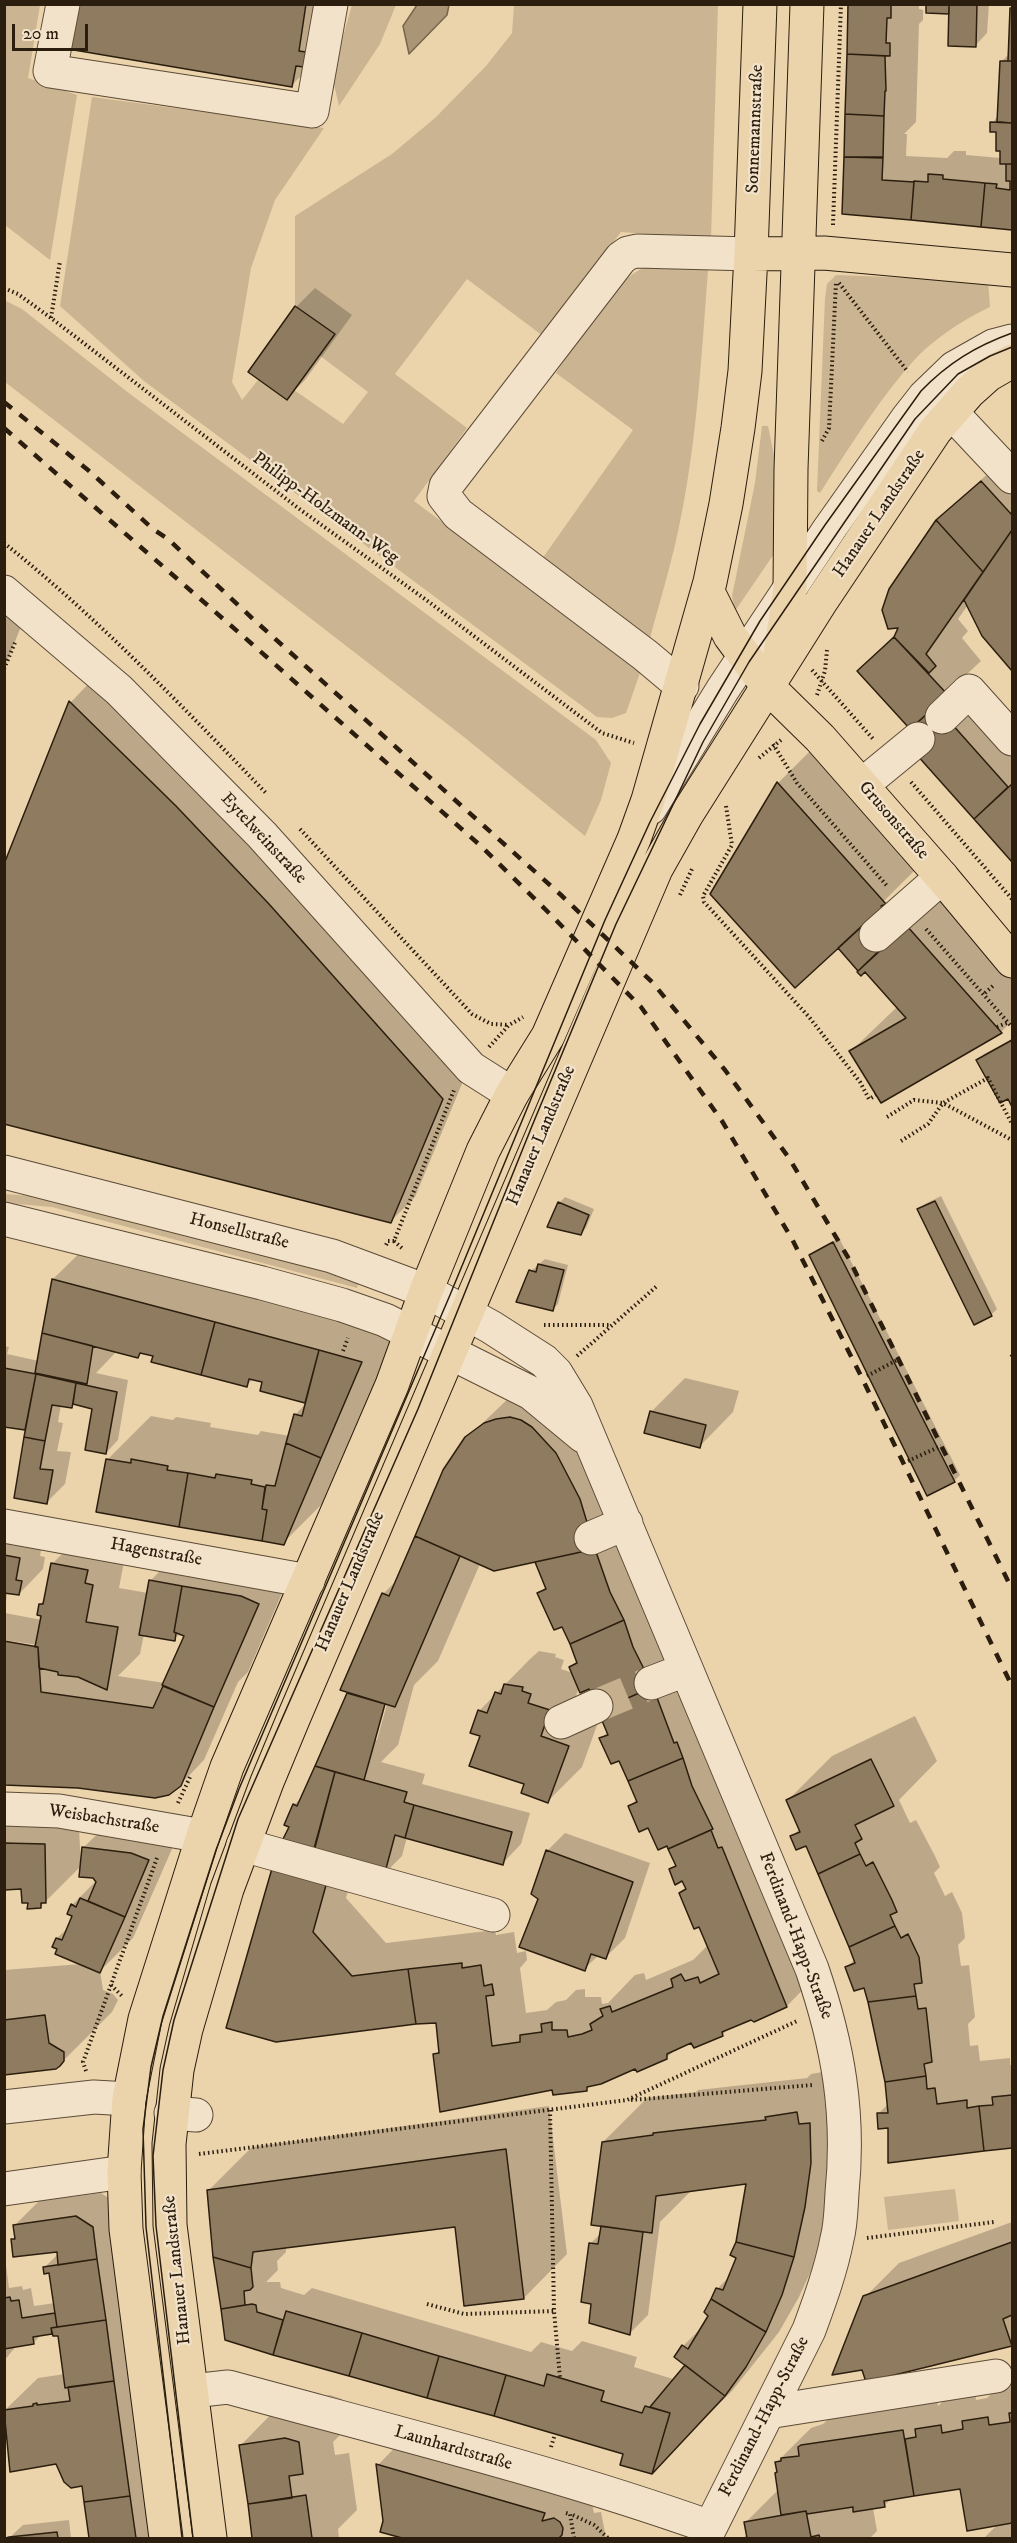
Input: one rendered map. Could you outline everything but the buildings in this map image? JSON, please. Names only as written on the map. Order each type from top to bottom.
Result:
[{"type":"main road","name":"Sonnemannstraße","points":[[751,254],[760,4]]},
{"type":"main road","points":[[807,4],[811,253]]},
{"type":"main road","points":[[751,254],[811,253],[1012,270]]},
{"type":"main road","name":"Hanauer Landstraße","points":[[768,687],[784,638],[790,589],[811,253]]},
{"type":"main road","name":"Hanauer Landstraße","points":[[166,2538],[126,2229],[124,2172],[129,2098],[145,2019],[202,1836],[228,1767],[392,1385],[426,1291],[483,1150],[512,1094],[548,1036],[639,828],[708,592],[726,504],[745,371],[751,254]]},
{"type":"main road","name":"Hanauer Landstraße","points":[[210,2538],[170,2225],[182,2132],[186,2029],[227,1889],[243,1845],[267,1782],[466,1312],[663,854],[829,590],[950,411],[988,375],[1012,361]]},
{"type":"main road","points":[[708,592],[723,624],[744,657],[768,687]]},
{"type":"main road","name":"Grusonstraße","points":[[768,687],[812,729],[862,785],[1012,961]]},
{"type":"main road","points":[[124,2172],[142,2163],[182,2132],[158,2105],[129,2098]]},
{"type":"main road","points":[[141,2335],[161,2363],[192,2391],[156,2456]]},
{"type":"street","points":[[63,4],[50,70],[312,111],[331,4]]},
{"type":"street","points":[[682,686],[645,655],[458,514],[444,496],[446,486],[621,258],[637,251],[751,254]]},
{"type":"street","name":"Hanauer Landstraße","points":[[639,828],[744,657],[858,489],[925,396],[954,368],[993,346],[1012,341]]},
{"type":"street","points":[[950,411],[1012,477]]},
{"type":"street","name":"Eytelweinstraße","points":[[4,592],[119,690],[262,835],[471,1068],[512,1094]]},
{"type":"street","points":[[942,717],[969,691],[1012,739]]},
{"type":"street","points":[[862,785],[918,739]]},
{"type":"street","points":[[876,935],[942,877]]},
{"type":"street","name":"Honsellstraße","points":[[4,1172],[332,1256],[426,1291],[466,1312]]},
{"type":"street","points":[[4,1219],[262,1283],[359,1311],[450,1351]]},
{"type":"street","name":"Ferdinand-Happ-Straße","points":[[466,1312],[537,1357],[556,1373],[576,1406],[812,1969],[838,2059],[845,2169],[838,2236],[809,2330],[707,2533]]},
{"type":"street","name":"Ferdinand-Happ-Straße","points":[[450,1351],[531,1393],[593,1445]]},
{"type":"street","points":[[591,1538],[626,1523]]},
{"type":"street","name":"Hagenstraße","points":[[4,1526],[308,1581]]},
{"type":"street","points":[[651,1683],[685,1670]]},
{"type":"street","points":[[561,1722],[596,1706]]},
{"type":"street","name":"Weisbachstraße","points":[[4,1809],[58,1811],[202,1836]]},
{"type":"street","points":[[243,1845],[493,1915]]},
{"type":"street","points":[[4,2107],[94,2097],[129,2098]]},
{"type":"street","points":[[4,2189],[124,2172]]},
{"type":"street","points":[[768,2412],[996,2376]]},
{"type":"street","name":"Launhardtstraße","points":[[192,2391],[228,2386],[566,2479],[643,2503],[707,2533]]},
{"type":"path","points":[[811,253],[833,226],[841,4]]},
{"type":"path","points":[[51,318],[60,261]]},
{"type":"path","points":[[819,446],[829,428],[836,279],[912,379]]},
{"type":"path","name":"Philipp-Holzmann-Weg","points":[[4,288],[18,294],[51,318],[302,511],[425,599],[602,733],[634,743]]},
{"type":"path","points":[[813,702],[825,671],[827,644]]},
{"type":"path","points":[[774,745],[797,783],[1012,1027]]},
{"type":"path","points":[[726,805],[732,845],[703,896],[704,902],[809,1017],[860,1082],[869,1099],[876,1095]]},
{"type":"path","points":[[456,997],[472,1014],[491,1024],[508,1025],[524,1017]]},
{"type":"path","points":[[997,1027],[1009,1022]]},
{"type":"path","points":[[376,1271],[388,1241],[394,1241],[456,1086],[471,1068]]},
{"type":"path","points":[[901,1141],[928,1124],[944,1103],[988,1078],[1012,1124]]},
{"type":"path","points":[[887,1117],[914,1100],[944,1103],[1012,1140]]},
{"type":"path","points":[[575,1358],[657,1286]]},
{"type":"path","points":[[343,1351],[359,1311]]},
{"type":"path","points":[[535,1325],[612,1325]]},
{"type":"path","points":[[867,1376],[897,1360]]},
{"type":"path","points":[[880,1369],[883,1377]]},
{"type":"path","points":[[908,1461],[941,1446]]},
{"type":"path","points":[[918,1448],[921,1454]]},
{"type":"path","points":[[627,2100],[825,2008]]},
{"type":"path","points":[[182,2132],[549,2110],[627,2100],[841,2083]]},
{"type":"path","points":[[549,2110],[554,2311],[560,2378]]},
{"type":"path","points":[[838,2236],[866,2238],[994,2222]]},
{"type":"path","points":[[427,2304],[464,2314],[554,2311]]},
{"type":"path","points":[[570,2514],[594,2525],[608,2538]]},
{"type":"shaded area","points":[[4,5],[40,5],[28,78],[77,95],[50,260],[5,225]]},
{"type":"shaded area","points":[[352,5],[396,5],[380,44],[339,106],[332,76]]},
{"type":"shaded area","points":[[417,5],[449,5],[447,15],[409,54],[403,26]]},
{"type":"shaded area","points":[[514,5],[718,5],[711,239],[621,232],[543,336],[467,279],[395,374],[467,428],[414,501],[641,670],[626,713],[612,718],[597,717],[144,381],[60,306],[92,97],[324,128],[275,200],[251,268],[232,382],[242,400],[258,380],[286,400],[294,390],[343,424],[368,392],[319,355],[334,334],[295,306],[295,216],[392,154],[435,118],[486,66],[512,33]]},
{"type":"shaded area","points":[[644,268],[708,270],[697,410],[688,480],[674,549],[650,638],[542,559],[633,430],[556,373],[608,298],[633,274]]},
{"type":"shaded area","points":[[836,275],[988,281],[990,307],[951,329],[917,357],[878,405],[820,493],[817,491],[825,298],[827,284]]},
{"type":"shaded area","points":[[4,300],[22,309],[130,394],[596,740],[611,763],[601,800],[585,836],[464,737],[5,382]]},
{"type":"shaded area","points":[[762,426],[768,426],[775,460],[778,548],[735,611],[732,596],[755,483]]},
{"type":"shaded area","points":[[4,1194],[46,1197],[359,1281],[357,1288],[52,1207],[5,1203]]},
{"type":"shaded area","points":[[955,2189],[959,2221],[888,2230],[884,2197]]},
{"type":"tunnel","points":[[596,1706],[651,1683]]},
{"type":"tram line","points":[[182,2538],[146,2227],[143,2129],[151,2067],[163,2016],[216,1850],[239,1789],[450,1295],[605,920],[650,822],[700,724],[760,621],[825,525],[921,391],[963,356],[1012,333]]},
{"type":"tram line","points":[[193,2538],[156,2226],[153,2156],[163,2070],[174,2020],[238,1819],[418,1409],[616,924],[703,742],[749,662],[915,419],[958,374],[1012,347]]},
{"type":"railway","points":[[4,402],[88,470],[153,529],[168,539],[253,619],[561,895],[652,982],[725,1070],[789,1158],[849,1259],[1012,1589]]},
{"type":"railway","points":[[4,428],[482,847],[641,1007],[722,1121],[792,1239],[1012,1686]]}]
